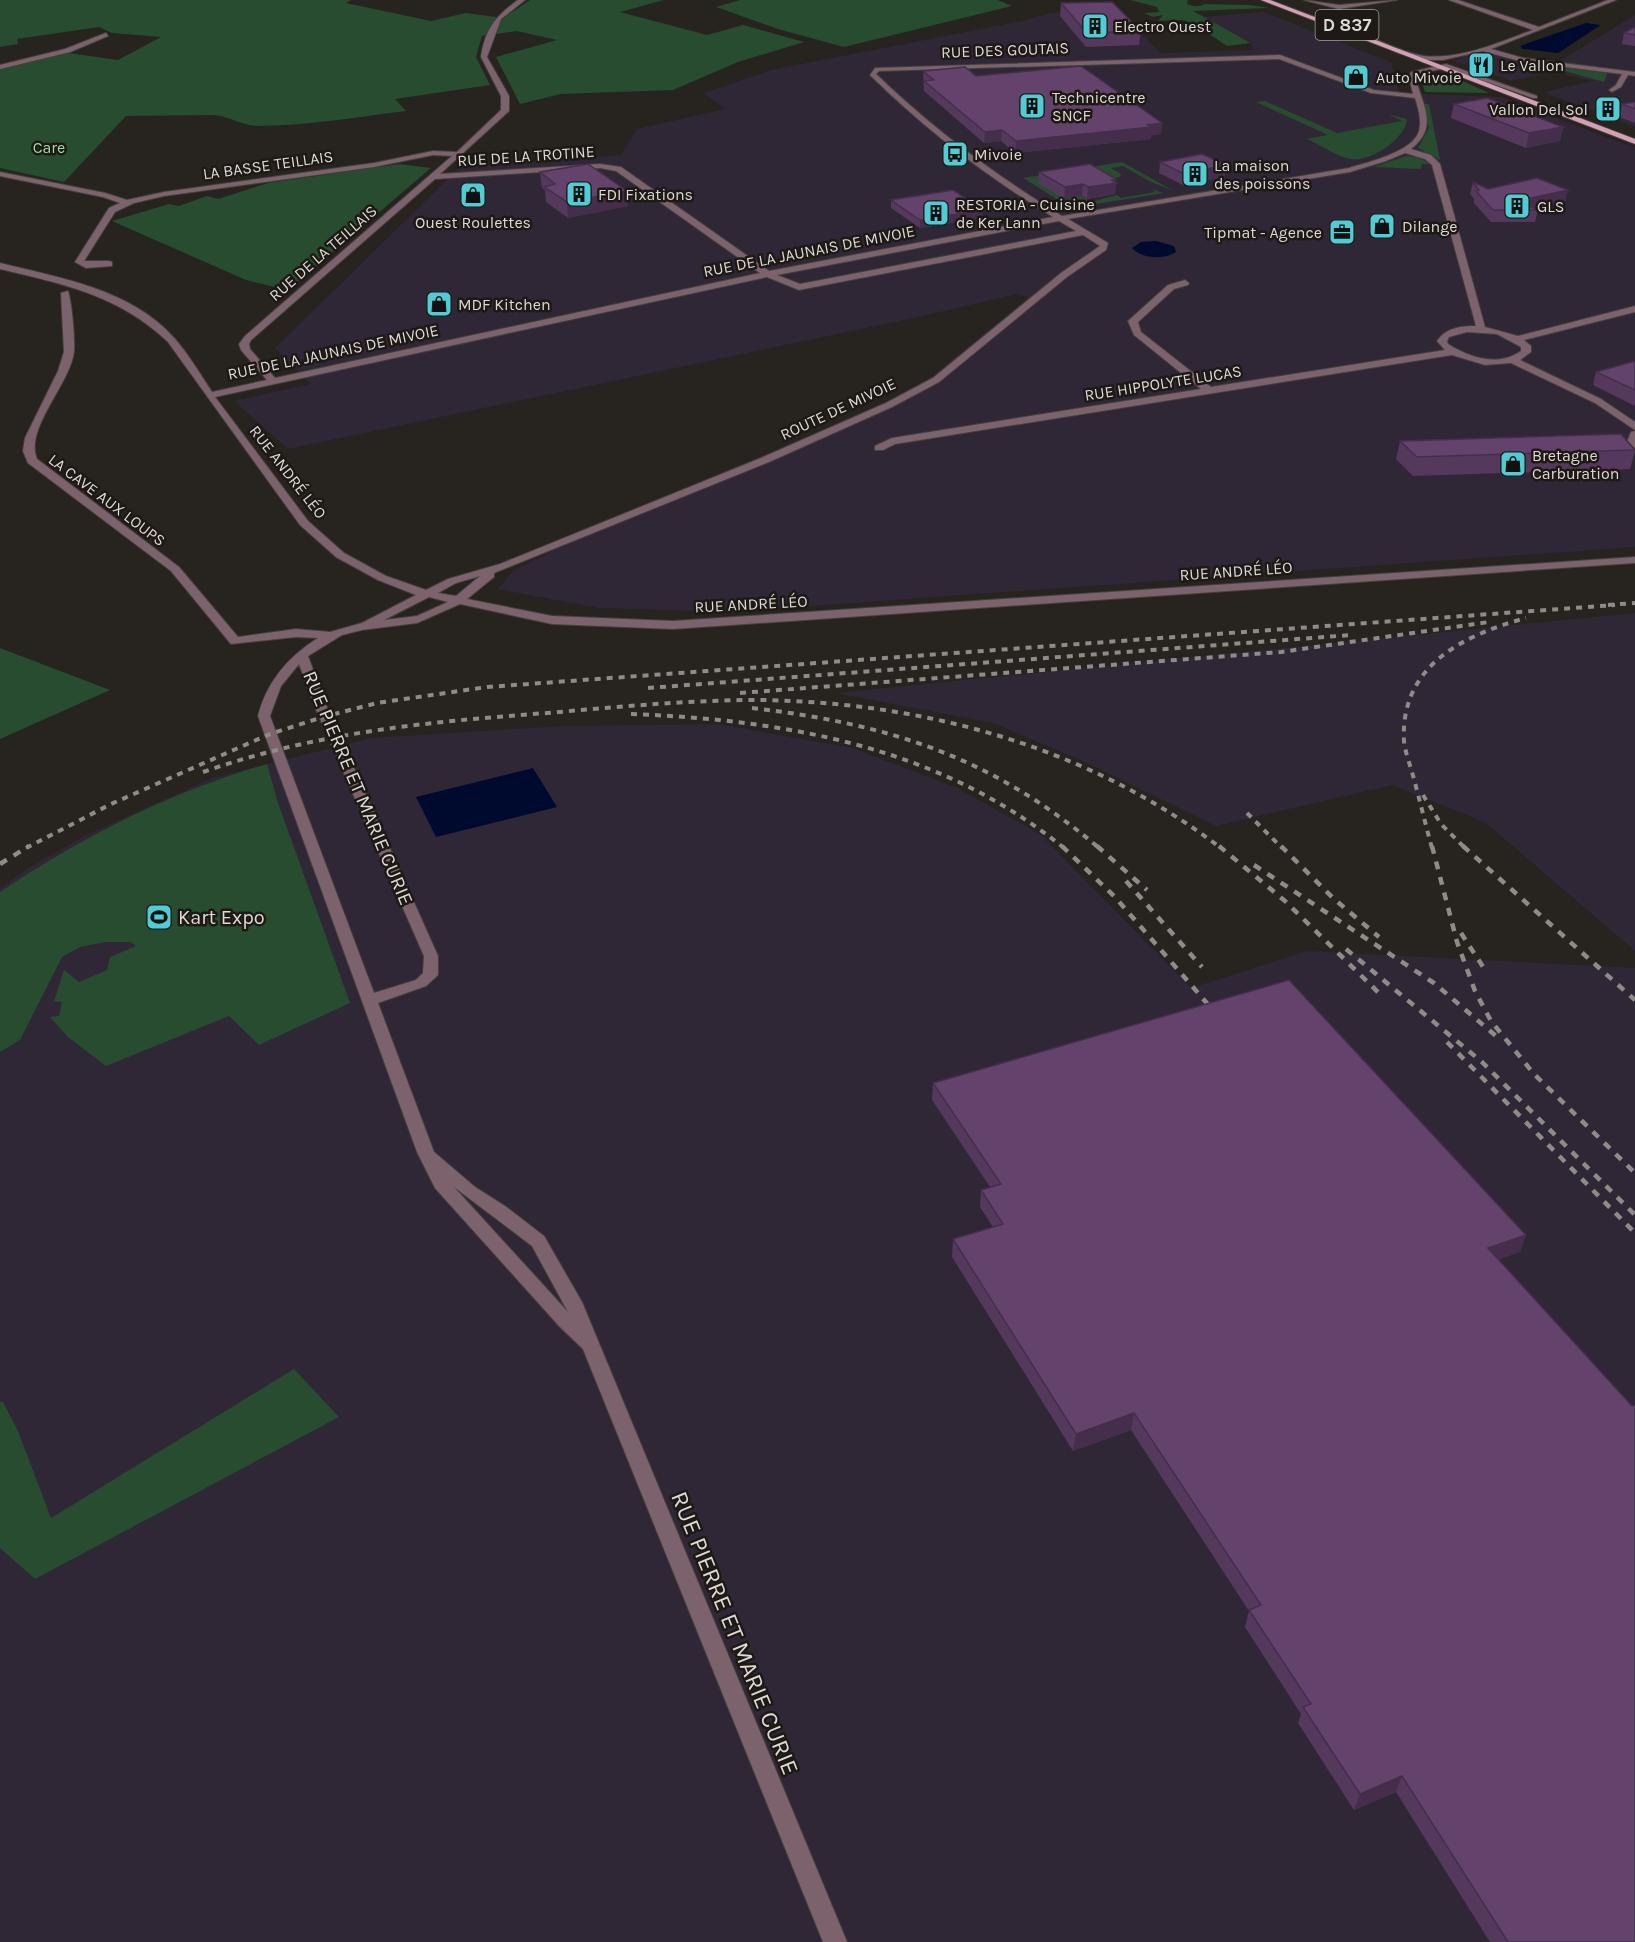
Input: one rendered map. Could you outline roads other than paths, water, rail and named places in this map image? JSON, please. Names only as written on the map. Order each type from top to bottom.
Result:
[{"type":"main road","name":"D 837","points":[[1264,0],[1332,26]]},
{"type":"main road","name":"D 837","points":[[1283,0],[1412,49],[1437,63],[1635,142]]},
{"type":"main road","points":[[1535,97],[1635,134]]},
{"type":"street","points":[[459,154],[505,111],[505,96],[484,57],[485,50],[498,18],[522,0]]},
{"type":"street","points":[[1307,0],[1323,5],[1343,7],[1394,0]]},
{"type":"street","points":[[1452,0],[1537,29]]},
{"type":"street","points":[[1412,77],[1413,73],[1437,63],[1484,49],[1613,0]]},
{"type":"street","points":[[1332,26],[1437,63]]},
{"type":"street","points":[[0,67],[67,51],[106,35]]},
{"type":"street","points":[[1412,49],[1437,53],[1470,52]]},
{"type":"street","points":[[1484,49],[1523,60],[1635,74]]},
{"type":"street","name":"RUE DES GOUTAIS","points":[[877,69],[1280,57],[1373,92],[1416,96]]},
{"type":"street","points":[[1412,77],[1446,66],[1535,97]]},
{"type":"street","name":"ROUTE DE MIVOIE","points":[[366,625],[452,581],[504,566],[830,432],[936,380],[1064,275],[1103,248],[1105,245],[952,147],[872,74],[877,69]]},
{"type":"street","points":[[1612,90],[1619,86],[1626,73]]},
{"type":"street","name":"RUE DE LA JAUNAIS DE MIVOIE","points":[[209,394],[767,274],[1060,218],[1350,170],[1405,150],[1424,132],[1425,123],[1412,77]]},
{"type":"street","points":[[1405,150],[1428,157],[1436,164],[1481,329]]},
{"type":"street","name":"LA BASSE TEILLAIS","points":[[109,264],[86,265],[79,262],[109,213],[127,203],[164,194],[381,164],[433,153],[459,154]]},
{"type":"street","name":"RUE DE LA TEILLAIS","points":[[273,381],[246,350],[244,344],[248,338],[459,154]]},
{"type":"street","name":"RUE DE LA TROTINE","points":[[434,177],[600,166],[618,169],[767,274],[799,287],[1084,232]]},
{"type":"street","points":[[0,174],[105,195],[127,203]]},
{"type":"street","name":"RUE ANDRÉ LÉO","points":[[1,266],[84,287],[135,311],[153,323],[171,340],[304,523],[340,555],[382,578],[426,594],[552,620],[673,624],[767,620],[1635,560]]},
{"type":"street","points":[[1185,283],[1171,287],[1133,321],[1137,333],[1210,391]]},
{"type":"street","name":"LA CAVE AUX LOUPS","points":[[65,293],[69,352],[63,371],[30,438],[27,451],[29,456],[42,470],[175,569],[235,640],[296,633],[329,635]]},
{"type":"street","points":[[1517,339],[1635,309]]},
{"type":"street","points":[[1512,360],[1526,352],[1526,346],[1517,339],[1496,331],[1467,329],[1446,335],[1442,340],[1444,346],[1452,352],[1481,361],[1512,360],[1598,401],[1635,427]]},
{"type":"street","name":"RUE HIPPOLYTE LUCAS","points":[[879,448],[892,441],[1452,352]]},
{"type":"street","points":[[1635,434],[1632,442],[1635,445]]},
{"type":"street","name":"ROUTE DE MIVOIE","points":[[366,625],[402,624],[433,614],[456,601],[477,582],[504,566]]},
{"type":"street","points":[[302,656],[329,635],[366,625]]},
{"type":"street","name":"RUE PIERRE ET MARIE CURIE","points":[[370,1000],[421,983],[430,975],[431,956],[322,711],[302,656],[285,673],[266,704],[264,716],[425,1152],[441,1184],[566,1322],[588,1343]]},
{"type":"street","name":"RUE PIERRE ET MARIE CURIE","points":[[425,1152],[470,1191],[499,1210],[538,1241],[573,1302],[835,1942]]},
{"type":"water","points":[[1586,23],[1601,25],[1558,53],[1523,49],[1520,46]]},
{"type":"water","points":[[1156,241],[1174,246],[1176,252],[1171,255],[1153,257],[1136,252],[1132,248],[1141,242]]},
{"type":"water","points":[[533,768],[557,807],[436,837],[416,797]]},
{"type":"railway","points":[[1608,605],[1635,603]]},
{"type":"railway","points":[[26,848],[111,804],[270,734],[377,703],[487,687],[1615,605]]},
{"type":"railway","points":[[1432,848],[1404,741],[1406,715],[1413,692],[1424,673],[1440,657],[1459,644],[1526,618]]},
{"type":"railway","points":[[740,693],[1281,652],[1489,622]]},
{"type":"railway","points":[[648,688],[1351,635]]},
{"type":"railway","points":[[203,772],[288,747],[415,725],[502,716],[732,700],[821,703],[883,710],[943,721],[1002,737],[1060,757],[1116,783],[1170,813],[1221,848]]},
{"type":"railway","points":[[752,708],[849,724],[894,735],[937,750],[1019,790],[1099,848]]},
{"type":"railway","points":[[631,714],[747,723],[804,732],[859,745],[913,763],[966,785],[1016,813],[1064,848]]},
{"type":"railway","points":[[1423,795],[1441,824],[1463,846]]},
{"type":"railway","points":[[1247,813],[1282,848]]},
{"type":"railway","points":[[0,864],[29,846]]},
{"type":"railway","points":[[1062,846],[1115,897],[1218,1016]]},
{"type":"railway","points":[[1097,846],[1147,890]]},
{"type":"railway","points":[[1219,846],[1285,901],[1383,997]]},
{"type":"railway","points":[[1281,846],[1333,898],[1379,937]]},
{"type":"railway","points":[[1432,846],[1457,942],[1475,991],[1491,1021],[1534,1074],[1635,1173]]},
{"type":"railway","points":[[1463,846],[1635,1000]]},
{"type":"railway","points":[[1254,865],[1434,983],[1496,1036]]},
{"type":"railway","points":[[1126,881],[1202,967]]},
{"type":"railway","points":[[1461,933],[1487,973]]},
{"type":"railway","points":[[1346,949],[1482,1062],[1635,1215]]},
{"type":"railway","points":[[1447,1042],[1635,1233]]},
{"type":"place","name":"Electro Ouest","points":[[1095,26]]},
{"type":"place","name":"Le Vallon","points":[[1481,65]]},
{"type":"place","name":"Auto Mivoie","points":[[1356,77]]},
{"type":"place","name":"Technicentre SNCF","points":[[1032,106]]},
{"type":"place","name":"Vallon Del Sol","points":[[1608,109]]},
{"type":"place","name":"Mivoie","points":[[955,154]]},
{"type":"place","name":"La maison des poissons","points":[[1195,174]]},
{"type":"place","name":"FDI Fixations","points":[[579,194]]},
{"type":"place","name":"Ouest Roulettes","points":[[473,195]]},
{"type":"place","name":"GLS","points":[[1517,206]]},
{"type":"place","name":"RESTORIA - Cuisine de Ker Lann","points":[[936,213]]},
{"type":"place","name":"Dilange","points":[[1382,226]]},
{"type":"place","name":"Tipmat - Agence","points":[[1342,232]]},
{"type":"place","name":"MDF Kitchen","points":[[439,304]]},
{"type":"place","name":"Bretagne Carburation","points":[[1513,464]]},
{"type":"place","name":"Kart Expo","points":[[159,917]]},
{"type":"park label","name":"Care","points":[[49,147]]}]
